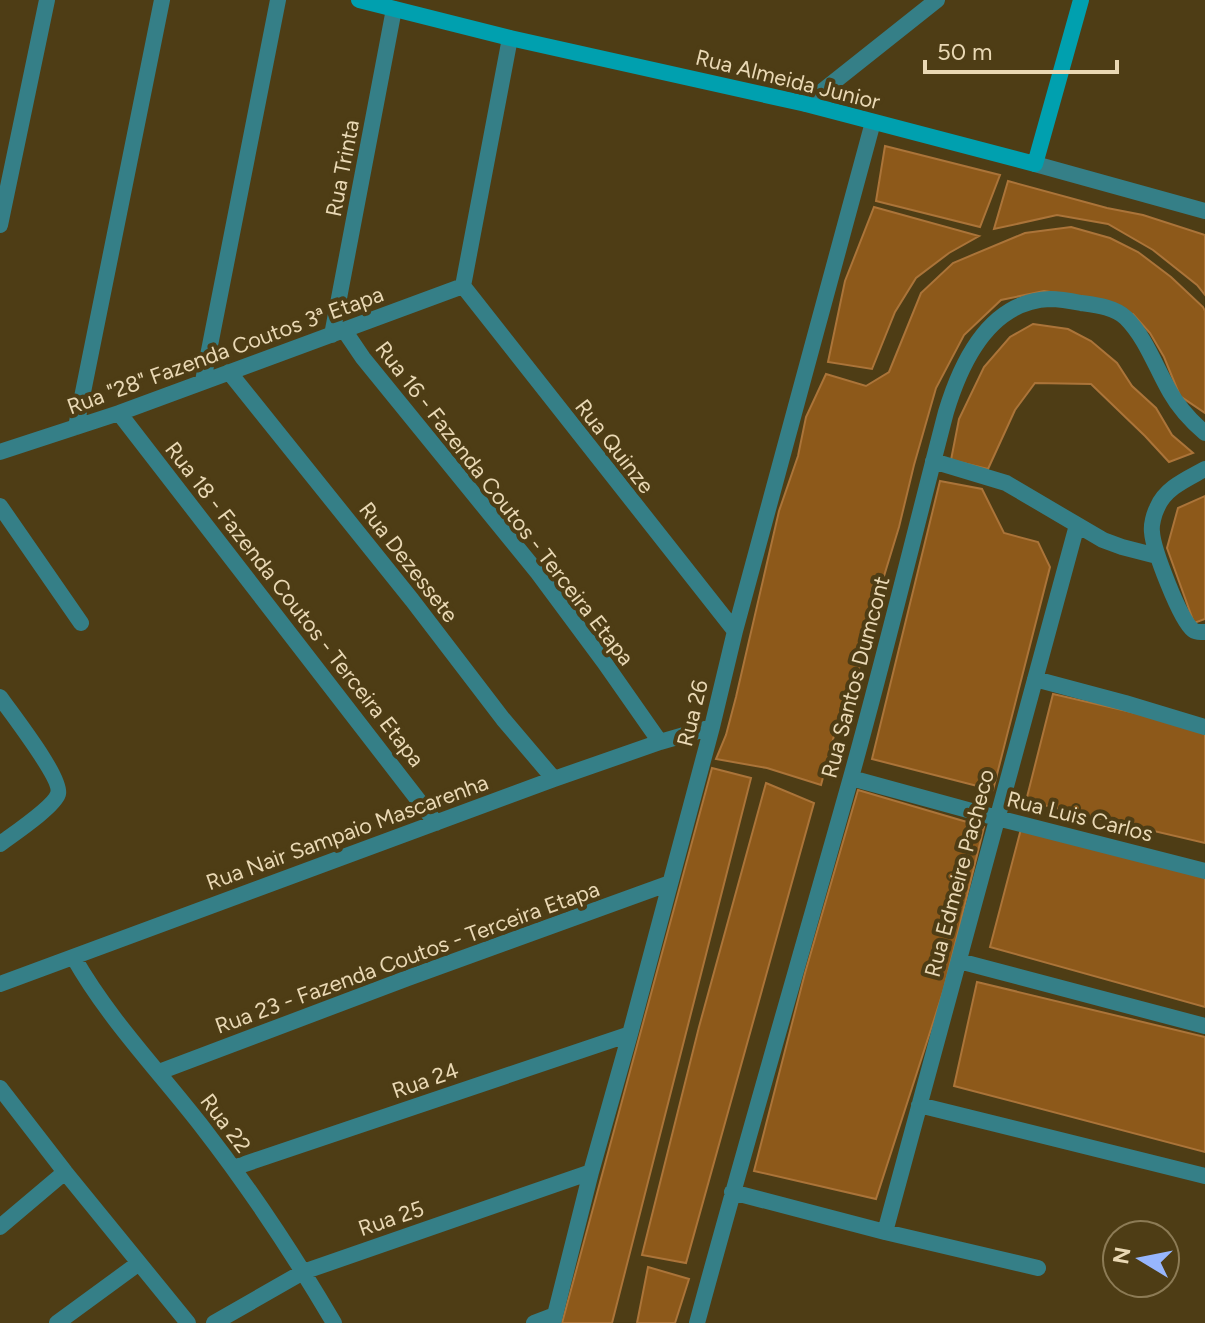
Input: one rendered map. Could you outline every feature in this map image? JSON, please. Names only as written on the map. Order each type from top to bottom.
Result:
[{"type":"main road","name":"Rua Almeida Junior","points":[[359,0],[510,38],[806,104],[1035,164]]},
{"type":"main road","points":[[1035,164],[1081,0]]},
{"type":"street","points":[[0,225],[47,0]]},
{"type":"street","points":[[76,427],[162,0]]},
{"type":"street","points":[[203,381],[278,0]]},
{"type":"street","points":[[806,104],[937,0]]},
{"type":"street","name":"Rua Trinta","points":[[338,333],[394,9]]},
{"type":"street","points":[[463,286],[510,38]]},
{"type":"street","name":"Rua 26","points":[[534,1323],[554,1319],[873,122]]},
{"type":"street","name":"Rua Almeida Junior","points":[[1035,164],[1205,211]]},
{"type":"street","name":"Rua \"28\" Fazenda Coutos 3ª Etapa","points":[[0,452],[119,413],[463,286]]},
{"type":"street","name":"Rua Quinze","points":[[463,286],[735,631]]},
{"type":"street","name":"Rua Santos Dumcont","points":[[697,1323],[851,778],[953,387],[979,340],[992,324],[1022,304],[1052,299],[1120,313],[1135,328],[1171,394],[1190,420],[1205,433]]},
{"type":"street","name":"Rua 16 - Fazenda Coutos - Terceira Etapa","points":[[338,333],[383,383],[538,573],[660,742]]},
{"type":"street","name":"Rua Dezessete","points":[[229,372],[403,588],[503,719],[554,779]]},
{"type":"street","name":"Rua 18 - Fazenda Coutos - Terceira Etapa","points":[[119,413],[436,823]]},
{"type":"street","points":[[933,461],[1006,483],[1103,540],[1157,556]]},
{"type":"street","points":[[1205,469],[1166,494],[1157,507],[1152,533],[1157,556],[1170,588],[1191,628],[1205,632]]},
{"type":"street","points":[[0,506],[81,623]]},
{"type":"street","name":"Rua Edmeire Pacheco","points":[[885,1232],[1077,525]]},
{"type":"street","points":[[1035,679],[1205,727]]},
{"type":"street","points":[[0,697],[45,760],[59,787],[58,795],[46,808],[0,844]]},
{"type":"street","name":"Rua Nair Sampaio Mascarenha","points":[[0,984],[554,779],[712,727]]},
{"type":"street","name":"Rua Luis Carlos","points":[[851,778],[1205,871]]},
{"type":"street","name":"Rua 23 - Fazenda Coutos - Terceira Etapa","points":[[159,1072],[670,883]]},
{"type":"street","name":"Rua 22","points":[[74,958],[100,1001],[233,1168],[334,1323]]},
{"type":"street","points":[[959,961],[1205,1026]]},
{"type":"street","name":"Rua 24","points":[[233,1168],[630,1034]]},
{"type":"street","points":[[0,1088],[188,1323]]},
{"type":"street","points":[[919,1105],[1205,1176]]},
{"type":"street","points":[[0,1227],[65,1172]]},
{"type":"street","name":"Rua 25","points":[[214,1323],[303,1272],[591,1172]]},
{"type":"street","points":[[732,1192],[1038,1268]]},
{"type":"street","points":[[57,1323],[139,1263]]},
{"type":"building","points":[[885,146],[1000,175],[980,227],[876,201]]},
{"type":"building","points":[[1008,181],[1143,215],[1205,235],[1205,295],[1153,250],[1108,224],[1057,215],[994,229]]},
{"type":"building","points":[[874,207],[979,236],[949,253],[916,278],[895,312],[872,369],[828,362],[845,281]]},
{"type":"building","points":[[1071,227],[1110,238],[1138,252],[1203,307],[1205,413],[1180,396],[1164,357],[1150,333],[1133,314],[1071,295],[1044,291],[1001,300],[964,335],[936,388],[870,622],[867,648],[836,728],[821,785],[767,768],[716,759],[736,697],[779,511],[798,456],[806,417],[826,374],[866,386],[889,372],[921,293],[953,263],[1025,233]]},
{"type":"building","points":[[1033,324],[1068,329],[1091,341],[1117,363],[1132,386],[1156,408],[1172,435],[1193,453],[1169,462],[1091,384],[1035,383],[1015,410],[988,469],[951,460],[959,419],[984,367],[1010,337]]},
{"type":"building","points":[[940,481],[982,489],[1004,533],[1038,542],[1050,567],[993,790],[872,759]]},
{"type":"building","points":[[1205,496],[1205,619],[1194,623],[1167,548],[1178,508]]},
{"type":"building","points":[[1053,694],[1205,729],[1205,843],[1026,801]]},
{"type":"building","points":[[712,768],[751,778],[612,1323],[562,1323]]},
{"type":"building","points":[[766,783],[814,803],[686,1263],[642,1255],[699,1027]]},
{"type":"building","points":[[858,790],[984,827],[944,989],[876,1199],[754,1171],[805,973]]},
{"type":"building","points":[[1021,829],[1205,876],[1205,1007],[990,947]]},
{"type":"building","points":[[977,982],[1205,1037],[1205,1152],[954,1086]]},
{"type":"building","points":[[648,1267],[689,1279],[675,1323],[637,1323]]}]
